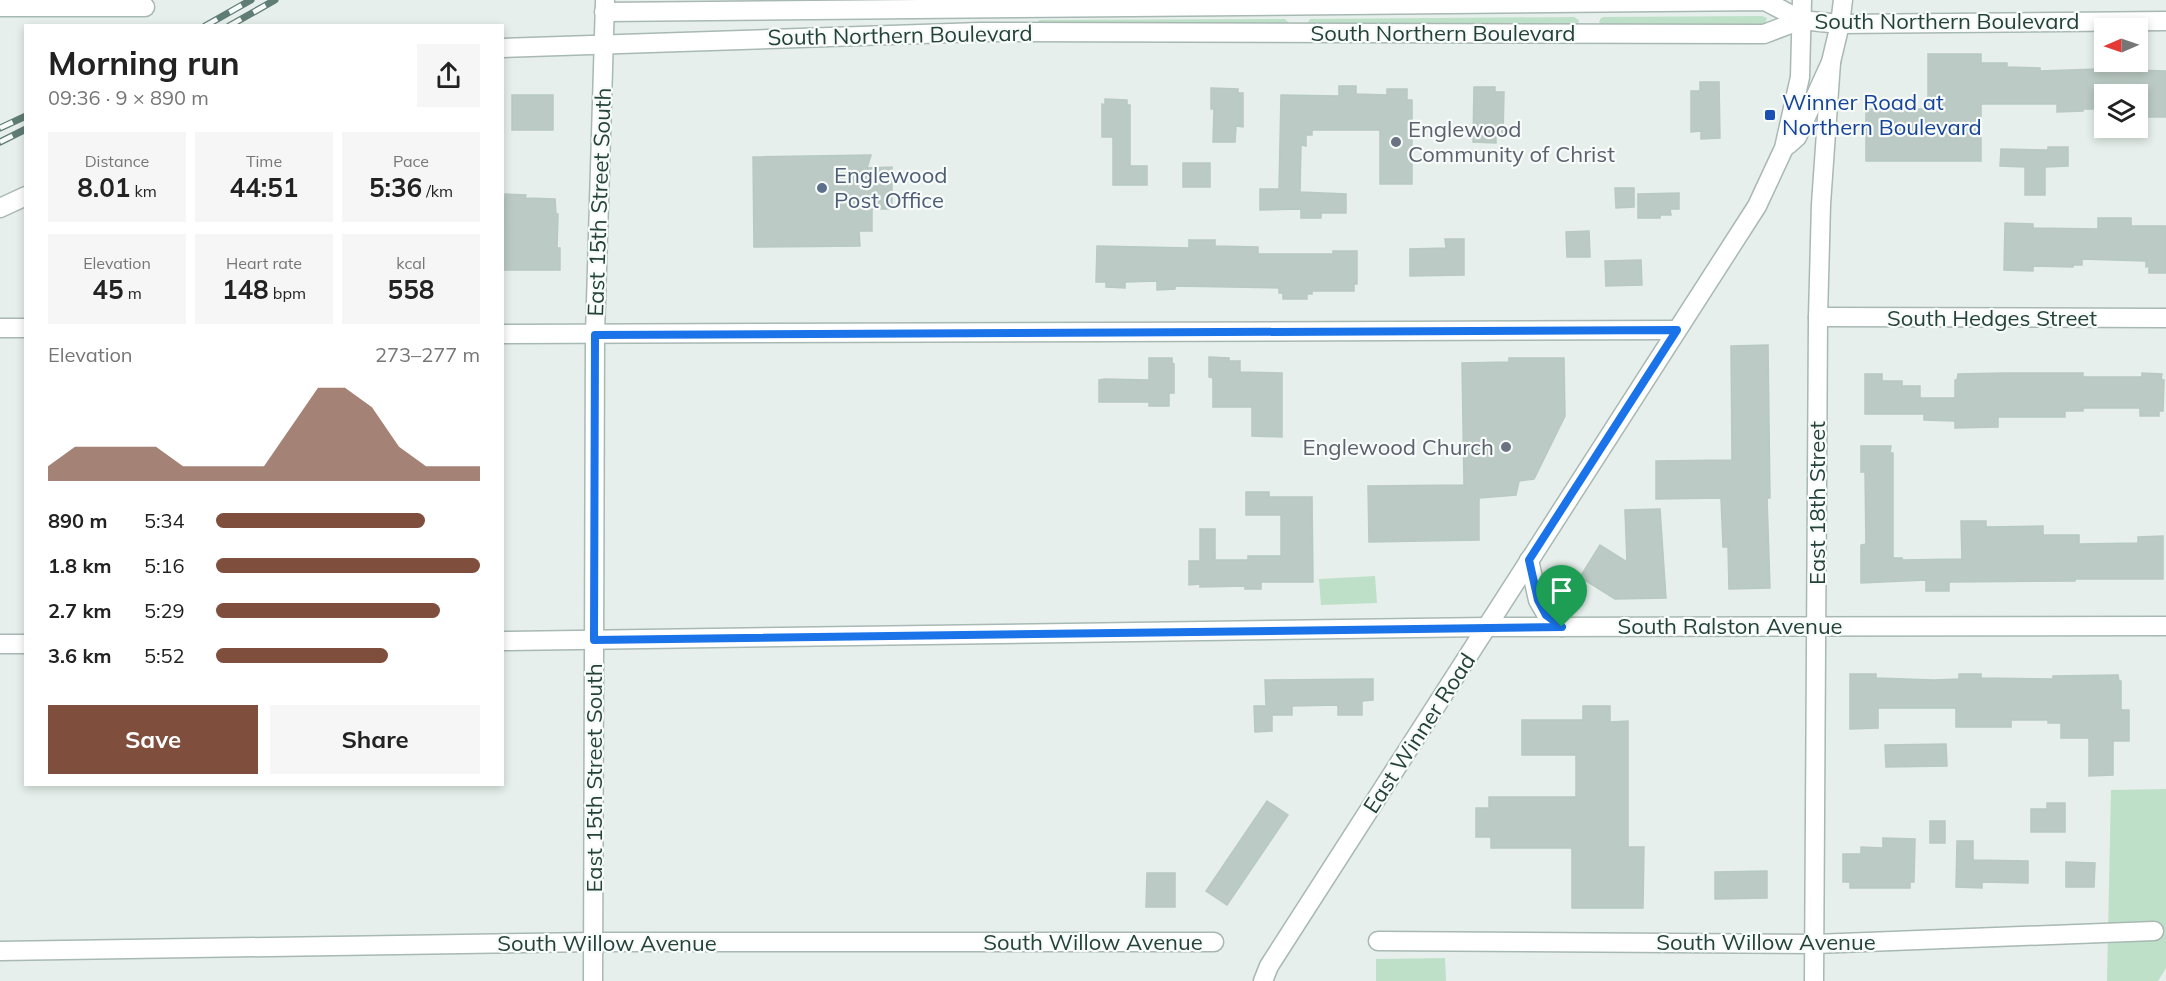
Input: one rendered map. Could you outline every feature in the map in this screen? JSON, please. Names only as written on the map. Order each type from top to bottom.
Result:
[{"type":"street","name":"East Winner Road","points":[[1263,981],[1269,966],[1757,206],[1784,148],[1800,77],[1802,0]]},
{"type":"street","name":"East Winner Road","points":[[1784,148],[1797,136],[1831,62],[1843,0]]},
{"type":"street","name":"South Northern Boulevard","points":[[605,6],[1296,5],[1765,1],[1801,20],[1840,24],[2166,21]]},
{"type":"street","name":"South Northern Boulevard","points":[[1589,3],[1590,33]]},
{"type":"street","name":"South Northern Boulevard","points":[[1296,5],[1297,33]]},
{"type":"street","name":"East 15th Street South","points":[[593,981],[595,335],[602,43],[605,6]]},
{"type":"street","points":[[0,7],[145,7]]},
{"type":"street","name":"South Northern Boulevard","points":[[504,48],[981,32],[1764,34],[1801,20]]},
{"type":"street","name":"East 18th Street","points":[[1814,981],[1818,317],[1821,204],[1831,62]]},
{"type":"street","points":[[0,208],[24,197]]},
{"type":"street","name":"South Hedges Street","points":[[1818,317],[2166,318]]},
{"type":"street","points":[[0,328],[24,328]]},
{"type":"street","points":[[504,334],[1677,330]]},
{"type":"street","points":[[1529,560],[1538,600],[1546,615],[1562,627]]},
{"type":"street","name":"South Ralston Avenue","points":[[504,641],[1487,627],[2166,626]]},
{"type":"street","points":[[0,644],[24,644]]},
{"type":"street","name":"South Willow Avenue","points":[[1378,941],[1815,944],[2154,932]]},
{"type":"street","name":"South Willow Avenue","points":[[0,951],[593,942],[1214,942]]},
{"type":"green space","points":[[1762,16],[1767,18],[1765,24],[1603,26],[1599,22],[1604,17]]},
{"type":"green space","points":[[1574,17],[1579,20],[1575,25],[1307,24],[1310,19]]},
{"type":"green space","points":[[1285,19],[1288,22],[1287,26],[1036,25],[1039,20]]},
{"type":"green space","points":[[1375,576],[1377,603],[1321,605],[1319,579]]},
{"type":"green space","points":[[2166,789],[2166,968],[2158,981],[2107,981],[2111,790]]},
{"type":"green space","points":[[1445,958],[1446,981],[1376,981],[1376,959]]},
{"type":"building","points":[[1928,54],[1981,54],[1981,63],[2007,63],[2007,67],[2040,68],[2040,71],[2094,69],[2094,72],[2166,71],[2166,117],[2148,117],[2148,84],[2094,84],[2094,109],[2083,109],[2083,111],[2057,112],[2057,104],[1981,104],[1981,161],[1866,161],[1866,109],[1928,109]]},
{"type":"building","points":[[1700,82],[1719,82],[1720,138],[1701,139],[1701,131],[1691,132],[1691,91],[1700,91]]},
{"type":"building","points":[[1339,86],[1356,86],[1356,94],[1387,95],[1387,89],[1407,89],[1407,100],[1412,100],[1412,184],[1380,184],[1380,130],[1312,130],[1312,135],[1306,135],[1306,146],[1301,145],[1300,192],[1346,194],[1346,213],[1321,213],[1321,218],[1301,218],[1301,209],[1260,210],[1260,189],[1279,189],[1281,95],[1339,96]]},
{"type":"building","points":[[1474,87],[1495,87],[1495,92],[1504,92],[1503,135],[1496,135],[1496,143],[1473,142]]},
{"type":"building","points":[[1211,88],[1238,89],[1238,93],[1243,93],[1243,127],[1236,126],[1235,142],[1213,142],[1214,109],[1211,109]]},
{"type":"building","points":[[512,95],[553,95],[553,130],[512,130]]},
{"type":"building","points":[[1105,99],[1127,100],[1127,105],[1130,105],[1130,166],[1147,166],[1147,185],[1113,185],[1113,137],[1102,137],[1102,104],[1105,105]]},
{"type":"building","points":[[2048,147],[2068,147],[2068,166],[2045,167],[2045,195],[2025,195],[2025,167],[2000,166],[2001,149],[2048,150]]},
{"type":"building","name":"Englewood Post Office","points":[[871,155],[867,168],[892,167],[892,209],[872,209],[872,231],[859,231],[860,246],[754,247],[753,157]]},
{"type":"building","points":[[1183,163],[1210,163],[1210,187],[1183,187]]},
{"type":"building","points":[[1615,188],[1634,188],[1634,207],[1616,208]]},
{"type":"building","points":[[1679,193],[1679,209],[1670,209],[1671,215],[1660,215],[1660,218],[1638,218],[1638,194]]},
{"type":"building","points":[[505,194],[526,195],[525,198],[555,199],[556,214],[558,214],[557,248],[560,248],[560,270],[504,270]]},
{"type":"building","points":[[2098,218],[2131,218],[2131,226],[2166,226],[2166,273],[2149,273],[2146,261],[2082,259],[2082,265],[2073,265],[2073,267],[2033,266],[2033,271],[2004,270],[2005,223],[2033,224],[2033,228],[2098,229]]},
{"type":"building","points":[[1589,231],[1590,257],[1567,257],[1566,232]]},
{"type":"building","points":[[1445,239],[1464,239],[1464,275],[1410,276],[1410,249],[1446,248]]},
{"type":"building","points":[[1189,240],[1215,240],[1215,246],[1258,247],[1258,254],[1333,254],[1333,251],[1357,251],[1357,284],[1354,284],[1354,291],[1312,291],[1312,294],[1307,294],[1307,299],[1283,299],[1283,293],[1279,293],[1279,288],[1175,286],[1175,289],[1157,290],[1157,281],[1125,282],[1125,288],[1106,287],[1106,282],[1096,282],[1097,246],[1189,248]]},
{"type":"building","points":[[1641,260],[1642,285],[1606,286],[1605,261]]},
{"type":"building","points":[[1768,345],[1770,498],[1767,498],[1770,588],[1729,589],[1728,547],[1723,547],[1721,498],[1656,499],[1656,461],[1732,460],[1731,346]]},
{"type":"building","points":[[1209,357],[1240,361],[1240,372],[1282,373],[1282,437],[1252,436],[1252,407],[1213,407],[1213,378],[1209,377]]},
{"type":"building","points":[[1149,358],[1172,358],[1174,393],[1169,393],[1169,406],[1149,406],[1149,402],[1099,402],[1099,380],[1149,380]]},
{"type":"building","name":"Englewood Church","points":[[1509,358],[1564,358],[1565,416],[1534,479],[1519,481],[1516,495],[1479,498],[1479,540],[1369,542],[1368,486],[1464,485],[1462,363],[1509,362]]},
{"type":"building","points":[[2083,373],[2083,377],[2142,377],[2142,373],[2162,374],[2161,379],[2164,380],[2163,411],[2159,411],[2159,416],[2140,416],[2140,408],[2083,408],[2083,411],[2065,411],[2065,417],[1998,417],[1998,427],[1955,428],[1955,421],[1924,420],[1924,414],[1865,414],[1865,374],[1882,374],[1882,381],[1902,381],[1902,386],[1920,386],[1920,398],[1955,398],[1955,380],[1958,374]]},
{"type":"building","points":[[1861,446],[1891,446],[1890,453],[1893,453],[1893,558],[1902,558],[1902,560],[1962,559],[1961,521],[1986,521],[1986,527],[2043,526],[2043,535],[2079,535],[2079,544],[2138,543],[2138,537],[2163,536],[2163,579],[1949,582],[1949,591],[1926,591],[1926,580],[1861,583],[1861,545],[1866,544],[1865,472],[1861,472]]},
{"type":"building","points":[[1246,492],[1269,492],[1269,497],[1312,497],[1313,582],[1261,582],[1261,589],[1245,589],[1245,586],[1200,587],[1200,584],[1189,585],[1189,561],[1200,561],[1200,529],[1215,529],[1215,560],[1248,560],[1248,556],[1281,556],[1281,515],[1246,515]]},
{"type":"building","points":[[1660,509],[1666,598],[1615,599],[1580,577],[1600,545],[1627,562],[1625,510]]},
{"type":"building","points":[[1850,674],[1876,674],[1876,678],[1934,680],[1959,679],[1959,674],[1981,674],[1981,678],[2053,679],[2053,676],[2118,675],[2121,681],[2121,710],[2129,710],[2129,741],[2113,741],[2113,775],[2089,776],[2089,738],[2061,738],[2061,723],[2048,723],[2048,720],[2011,720],[2011,727],[1956,727],[1956,708],[1878,708],[1878,728],[1850,729]]},
{"type":"building","points":[[1373,679],[1373,700],[1362,701],[1362,715],[1338,715],[1338,705],[1292,706],[1292,715],[1272,715],[1272,731],[1255,732],[1254,706],[1266,706],[1265,680]]},
{"type":"building","points":[[1583,706],[1610,706],[1610,722],[1628,721],[1628,847],[1644,847],[1643,908],[1572,908],[1572,848],[1491,848],[1491,837],[1476,837],[1476,808],[1489,808],[1489,797],[1576,797],[1576,755],[1522,755],[1522,720],[1583,720]]},
{"type":"building","points":[[1946,744],[1947,766],[1886,767],[1885,745]]},
{"type":"building","points":[[1267,801],[1288,815],[1227,905],[1206,891]]},
{"type":"building","points":[[2047,803],[2065,803],[2065,832],[2031,832],[2031,809],[2047,809]]},
{"type":"building","points":[[1930,821],[1945,821],[1945,843],[1930,843]]},
{"type":"building","points":[[1883,838],[1915,839],[1914,882],[1910,882],[1910,888],[1850,888],[1850,882],[1843,882],[1843,854],[1861,854],[1861,847],[1883,848]]},
{"type":"building","points":[[1957,841],[1973,841],[1973,860],[2028,861],[2028,883],[1982,882],[1982,888],[1956,887]]},
{"type":"building","points":[[2066,862],[2095,863],[2094,887],[2066,887]]},
{"type":"building","points":[[1767,871],[1767,898],[1715,899],[1715,872]]},
{"type":"building","points":[[1147,873],[1175,873],[1175,907],[1146,907]]},
{"type":"railway","points":[[209,24],[251,0]]},
{"type":"railway","points":[[233,24],[275,0]]},
{"type":"railway","points":[[0,128],[24,117]]},
{"type":"railway","points":[[0,142],[24,130]]},
{"type":"place","name":"Winner Road at Northern Boulevard","points":[[1770,115]]},
{"type":"place","name":"Englewood Community of Christ","points":[[1396,142]]},
{"type":"place","name":"Englewood Post Office","points":[[822,188]]},
{"type":"place","name":"Englewood Church","points":[[1506,447]]},
{"type":"route","points":[[1677,330],[1529,560],[1538,600],[1546,615],[1562,627],[594,640],[595,335],[1677,330]]}]
